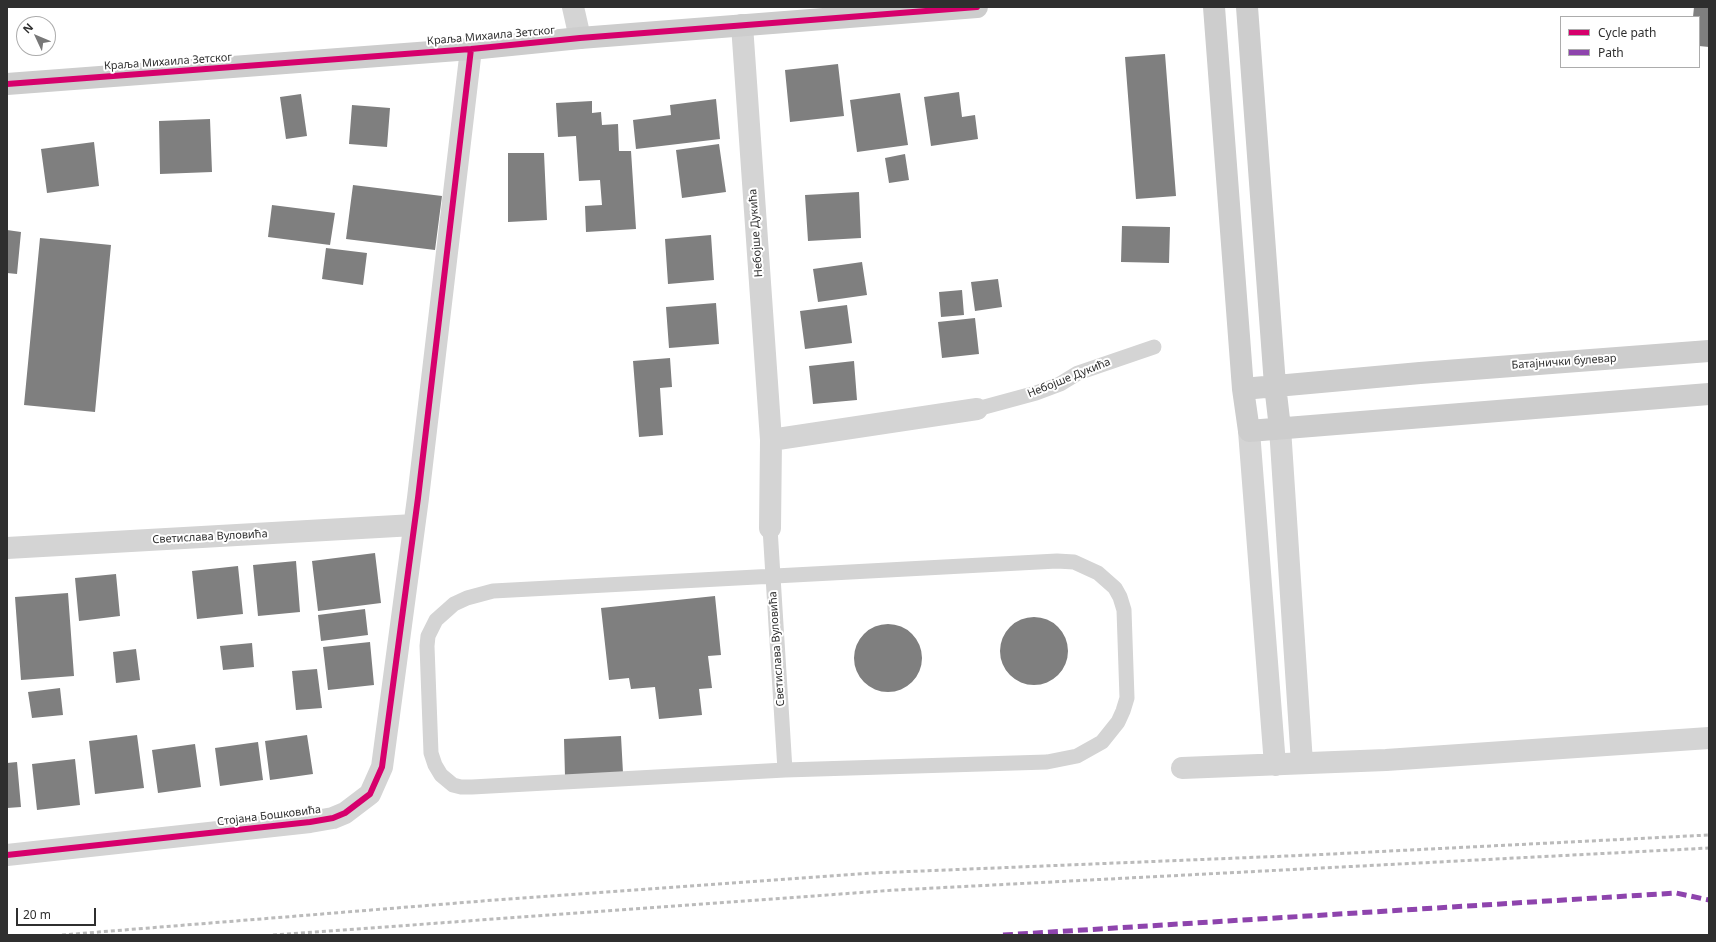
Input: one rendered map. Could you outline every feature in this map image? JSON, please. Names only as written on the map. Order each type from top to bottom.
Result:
[{"type":"street","points":[[573,7],[580,38]]},
{"type":"street","name":"Краља Михаила Зетског","points":[[7,84],[471,49],[580,38],[977,7]]},
{"type":"street","points":[[1214,7],[1243,388],[1249,431],[1275,765]]},
{"type":"street","points":[[1247,7],[1275,385],[1280,428],[1302,763]]},
{"type":"street","name":"Небојше Дукића","points":[[742,25],[771,440],[770,528]]},
{"type":"street","name":"Стојана Бошковића","points":[[7,855],[310,822],[333,818],[354,807],[370,794],[382,767],[418,498],[471,49]]},
{"type":"street","name":"Батајнички булевар","points":[[1243,388],[1420,372],[1709,351]]},
{"type":"street","points":[[1249,431],[1602,404],[1709,394]]},
{"type":"street","name":"Небојше Дукића","points":[[771,440],[977,409]]},
{"type":"street","name":"Светислава Вуловића","points":[[7,548],[414,525]]},
{"type":"street","points":[[1182,768],[1386,760],[1709,738]]},
{"type":"lane","name":"Небојше Дукића","points":[[977,409],[1036,393],[1060,384],[1078,373],[1154,347]]},
{"type":"lane","name":"Светислава Вуловића","points":[[770,528],[785,770]]},
{"type":"lane","points":[[1057,561],[1074,562],[1098,573],[1115,588],[1120,597],[1124,610],[1127,698],[1118,722],[1102,742],[1090,750],[1077,756],[1047,762],[785,770],[461,787],[453,785],[442,775],[435,765],[431,752],[426,646],[428,636],[436,620],[454,604],[473,596],[493,591],[773,576],[1057,561]]},
{"type":"building","points":[[1694,7],[1709,7],[1709,47],[1700,46],[1700,16],[1693,16]]},
{"type":"building","points":[[1165,54],[1176,196],[1136,199],[1125,57]]},
{"type":"building","points":[[838,64],[844,116],[790,122],[785,70]]},
{"type":"building","points":[[959,92],[962,117],[975,115],[978,139],[931,146],[924,97]]},
{"type":"building","points":[[900,93],[908,145],[857,152],[850,100]]},
{"type":"building","points":[[301,94],[307,136],[286,139],[280,97]]},
{"type":"building","points":[[716,99],[720,139],[636,149],[633,120],[671,115],[670,105]]},
{"type":"building","points":[[592,101],[592,113],[601,112],[602,125],[618,124],[619,151],[631,151],[636,229],[586,232],[585,206],[602,205],[600,180],[579,181],[576,136],[558,137],[556,103]]},
{"type":"building","points":[[352,105],[390,108],[387,147],[349,144]]},
{"type":"building","points":[[210,119],[212,172],[160,174],[159,121]]},
{"type":"building","points":[[94,142],[99,186],[47,193],[41,149]]},
{"type":"building","points":[[719,144],[726,192],[682,198],[676,150]]},
{"type":"building","points":[[508,153],[544,153],[547,220],[508,222]]},
{"type":"building","points":[[905,154],[909,180],[889,183],[885,158]]},
{"type":"building","points":[[353,185],[442,196],[435,250],[346,239]]},
{"type":"building","points":[[859,192],[861,238],[808,241],[805,195]]},
{"type":"building","points":[[272,205],[335,213],[330,245],[268,237]]},
{"type":"building","points":[[1122,226],[1170,227],[1169,263],[1121,262]]},
{"type":"building","points":[[7,230],[21,232],[17,274],[7,273]]},
{"type":"building","points":[[711,235],[714,280],[668,284],[665,239]]},
{"type":"building","points":[[40,238],[111,245],[95,412],[24,405]]},
{"type":"building","points":[[326,248],[367,253],[363,285],[322,279]]},
{"type":"building","points":[[862,262],[867,295],[818,302],[813,269]]},
{"type":"building","points":[[998,279],[1002,307],[975,311],[971,282]]},
{"type":"building","points":[[962,290],[964,315],[941,317],[939,292]]},
{"type":"building","points":[[716,303],[719,344],[669,348],[666,307]]},
{"type":"building","points":[[847,305],[852,343],[805,349],[800,311]]},
{"type":"building","points":[[975,318],[979,354],[942,358],[938,322]]},
{"type":"building","points":[[670,358],[672,387],[660,388],[663,435],[639,437],[633,361]]},
{"type":"building","points":[[854,361],[857,400],[813,404],[809,366]]},
{"type":"building","points":[[375,553],[381,603],[318,611],[312,561]]},
{"type":"building","points":[[296,561],[300,612],[258,616],[253,565]]},
{"type":"building","points":[[238,566],[243,614],[197,619],[192,571]]},
{"type":"building","points":[[116,574],[120,616],[79,621],[75,578]]},
{"type":"building","points":[[68,593],[74,676],[21,680],[15,597]]},
{"type":"building","points":[[715,596],[721,655],[708,656],[712,688],[699,689],[702,715],[659,719],[655,687],[631,689],[629,678],[609,680],[601,608]]},
{"type":"building","points":[[365,609],[368,635],[321,641],[318,615]]},
{"type":"building","points":[[1034,617],[1047,620],[1058,627],[1065,638],[1068,651],[1065,664],[1058,675],[1047,682],[1034,685],[1021,682],[1010,675],[1003,664],[1000,651],[1003,638],[1010,627],[1021,620]]},
{"type":"building","points":[[888,624],[901,627],[912,634],[919,645],[922,658],[919,671],[912,682],[901,689],[888,692],[875,689],[864,682],[857,671],[854,658],[857,645],[864,634],[875,627]]},
{"type":"building","points":[[370,642],[374,685],[328,690],[323,647]]},
{"type":"building","points":[[252,643],[254,667],[223,670],[220,646]]},
{"type":"building","points":[[136,649],[140,680],[116,683],[113,652]]},
{"type":"building","points":[[317,669],[322,708],[296,710],[292,671]]},
{"type":"building","points":[[60,688],[63,715],[32,718],[28,692]]},
{"type":"building","points":[[137,735],[144,788],[95,794],[89,741]]},
{"type":"building","points":[[307,735],[313,774],[270,780],[265,741]]},
{"type":"building","points":[[621,736],[623,773],[565,776],[564,739]]},
{"type":"building","points":[[258,742],[263,780],[220,786],[215,748]]},
{"type":"building","points":[[195,744],[201,787],[158,793],[152,750]]},
{"type":"building","points":[[75,759],[80,805],[37,810],[32,764]]},
{"type":"building","points":[[17,762],[21,807],[7,808],[7,763]]},
{"type":"railway","points":[[62,935],[495,900],[873,873],[1311,855],[1709,835]]},
{"type":"railway","points":[[273,935],[896,890],[1709,848]]},
{"type":"marked path","points":[[1003,935],[1676,893],[1709,900]]},
{"type":"cycle path","points":[[7,84],[471,49],[580,38],[977,7]]},
{"type":"cycle path","points":[[7,855],[310,822],[333,818],[345,813],[370,794],[382,767],[418,498],[471,49]]}]
